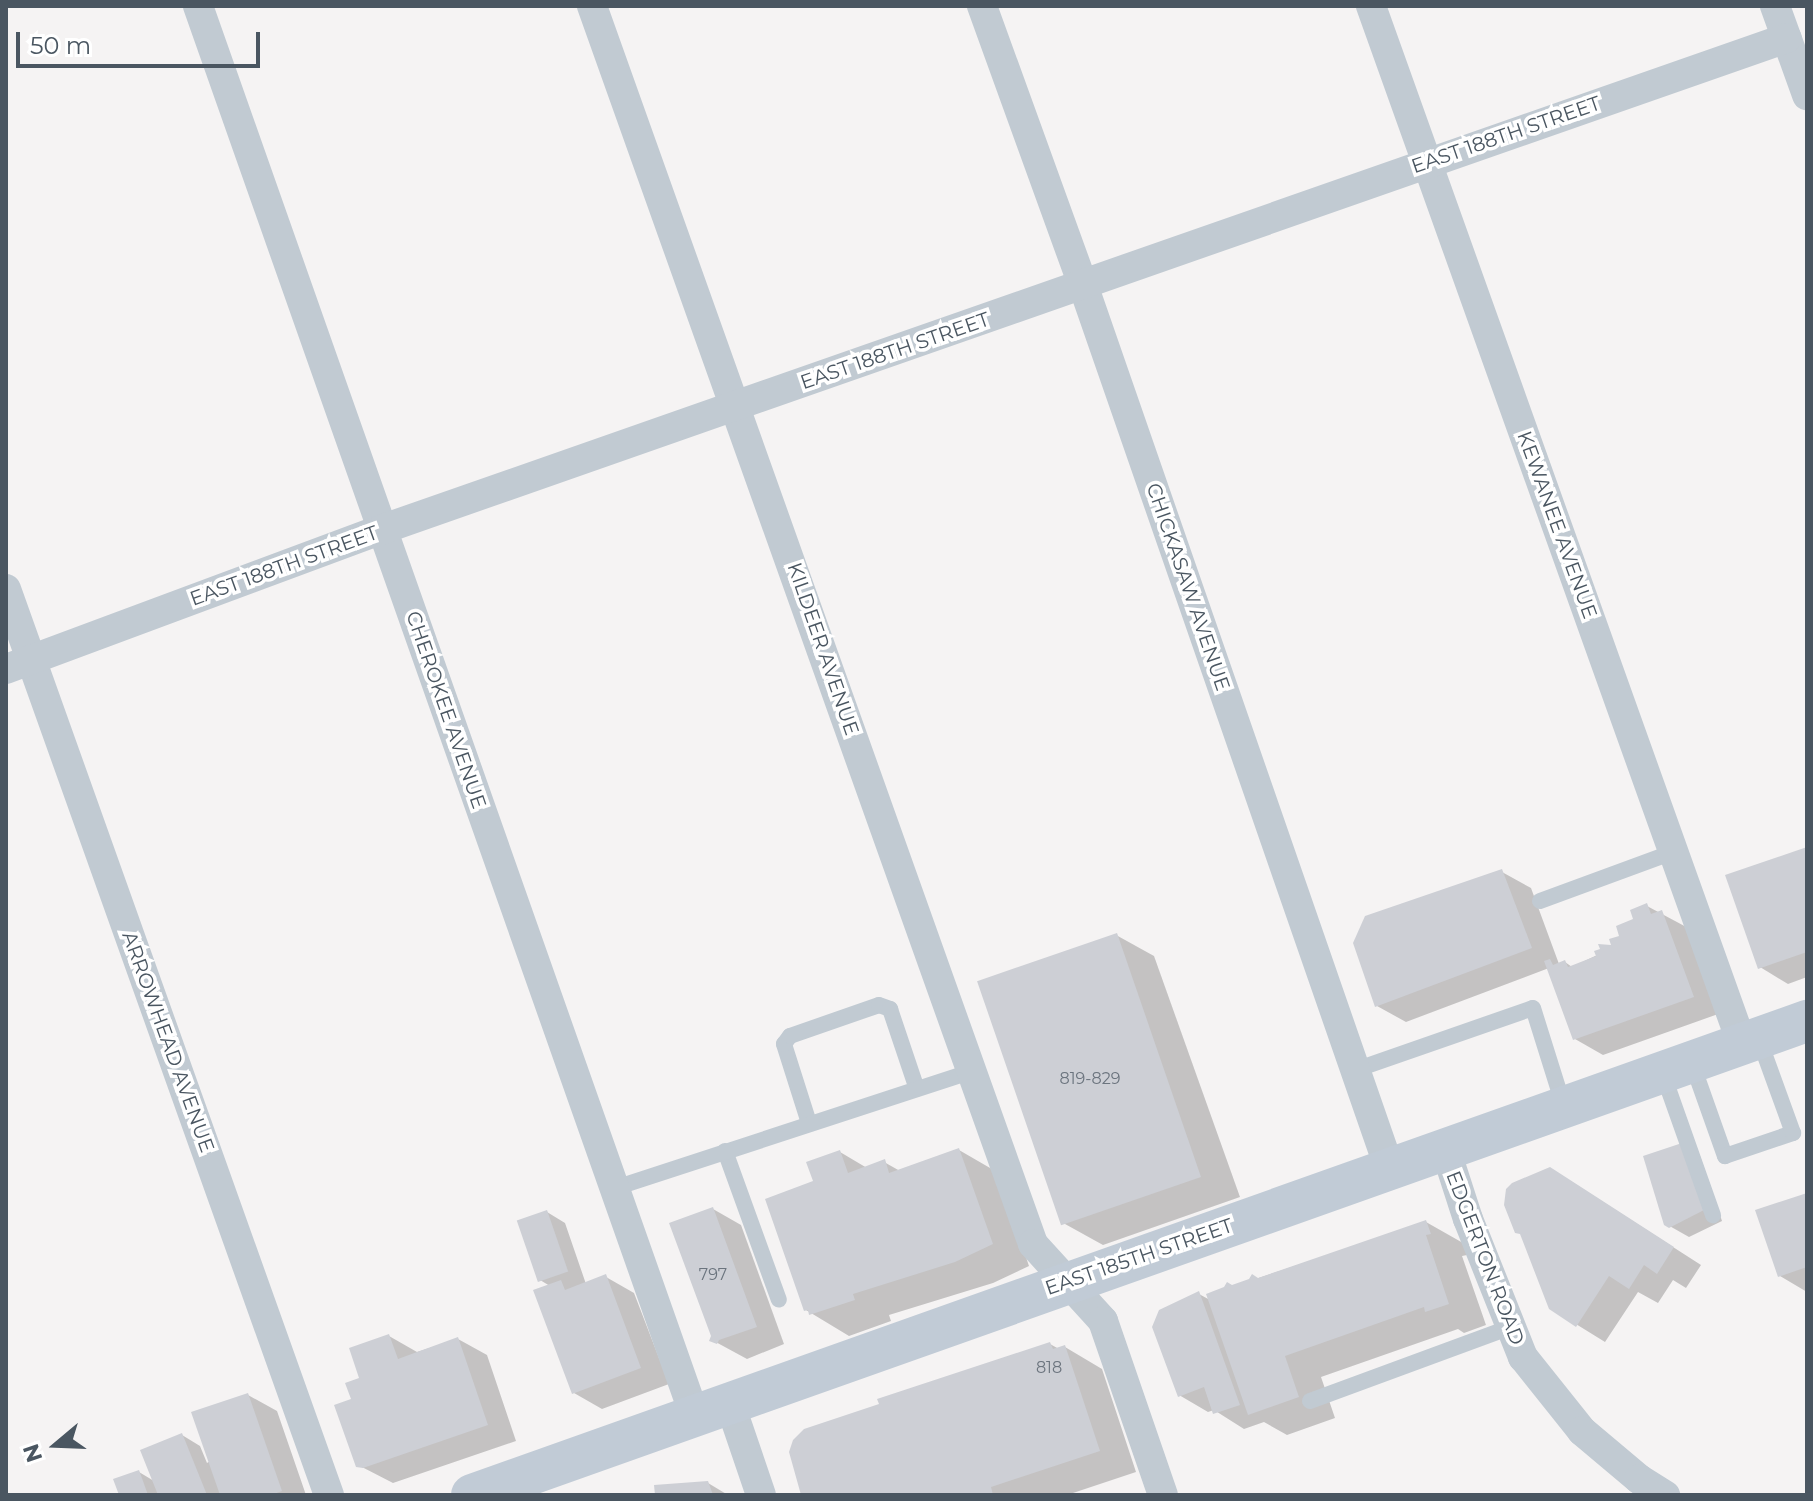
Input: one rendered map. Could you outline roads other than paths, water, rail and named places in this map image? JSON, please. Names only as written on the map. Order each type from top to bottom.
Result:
[{"type":"street","name":"CHEROKEE AVENUE","points":[[198,6],[615,1188],[712,1408],[761,1495]]},
{"type":"street","name":"KILDEER AVENUE","points":[[592,6],[1033,1244],[1103,1321],[1163,1495]]},
{"type":"street","name":"CHICKASAW AVENUE","points":[[982,6],[1083,285],[1390,1170]]},
{"type":"street","name":"KEWANEE AVENUE","points":[[1371,6],[1673,852],[1750,1041]]},
{"type":"street","points":[[1775,6],[1807,95]]},
{"type":"street","name":"EAST 188TH STREET","points":[[19,664],[383,529],[737,407],[1428,161],[1787,38]]},
{"type":"street","name":"ARROWHEAD AVENUE","points":[[6,589],[19,664],[329,1495]]},
{"type":"street","name":"EAST 185TH STREET","points":[[475,1494],[1807,1021]]},
{"type":"street","name":"EDGERTON ROAD","points":[[1446,1151],[1468,1219],[1523,1357],[1582,1431],[1639,1479],[1665,1495]]},
{"type":"lane","points":[[1540,901],[1673,852]]},
{"type":"lane","points":[[809,1123],[784,1044],[790,1036],[879,1005],[890,1009],[917,1089]]},
{"type":"lane","points":[[1355,1070],[1533,1008],[1564,1108]]},
{"type":"lane","points":[[1677,1067],[1725,1156],[1793,1133],[1750,1041]]},
{"type":"lane","points":[[1677,1067],[1713,1215]]},
{"type":"lane","points":[[615,1188],[972,1071]]},
{"type":"lane","points":[[725,1151],[779,1300]]},
{"type":"lane","points":[[1310,1401],[1511,1327]]}]
